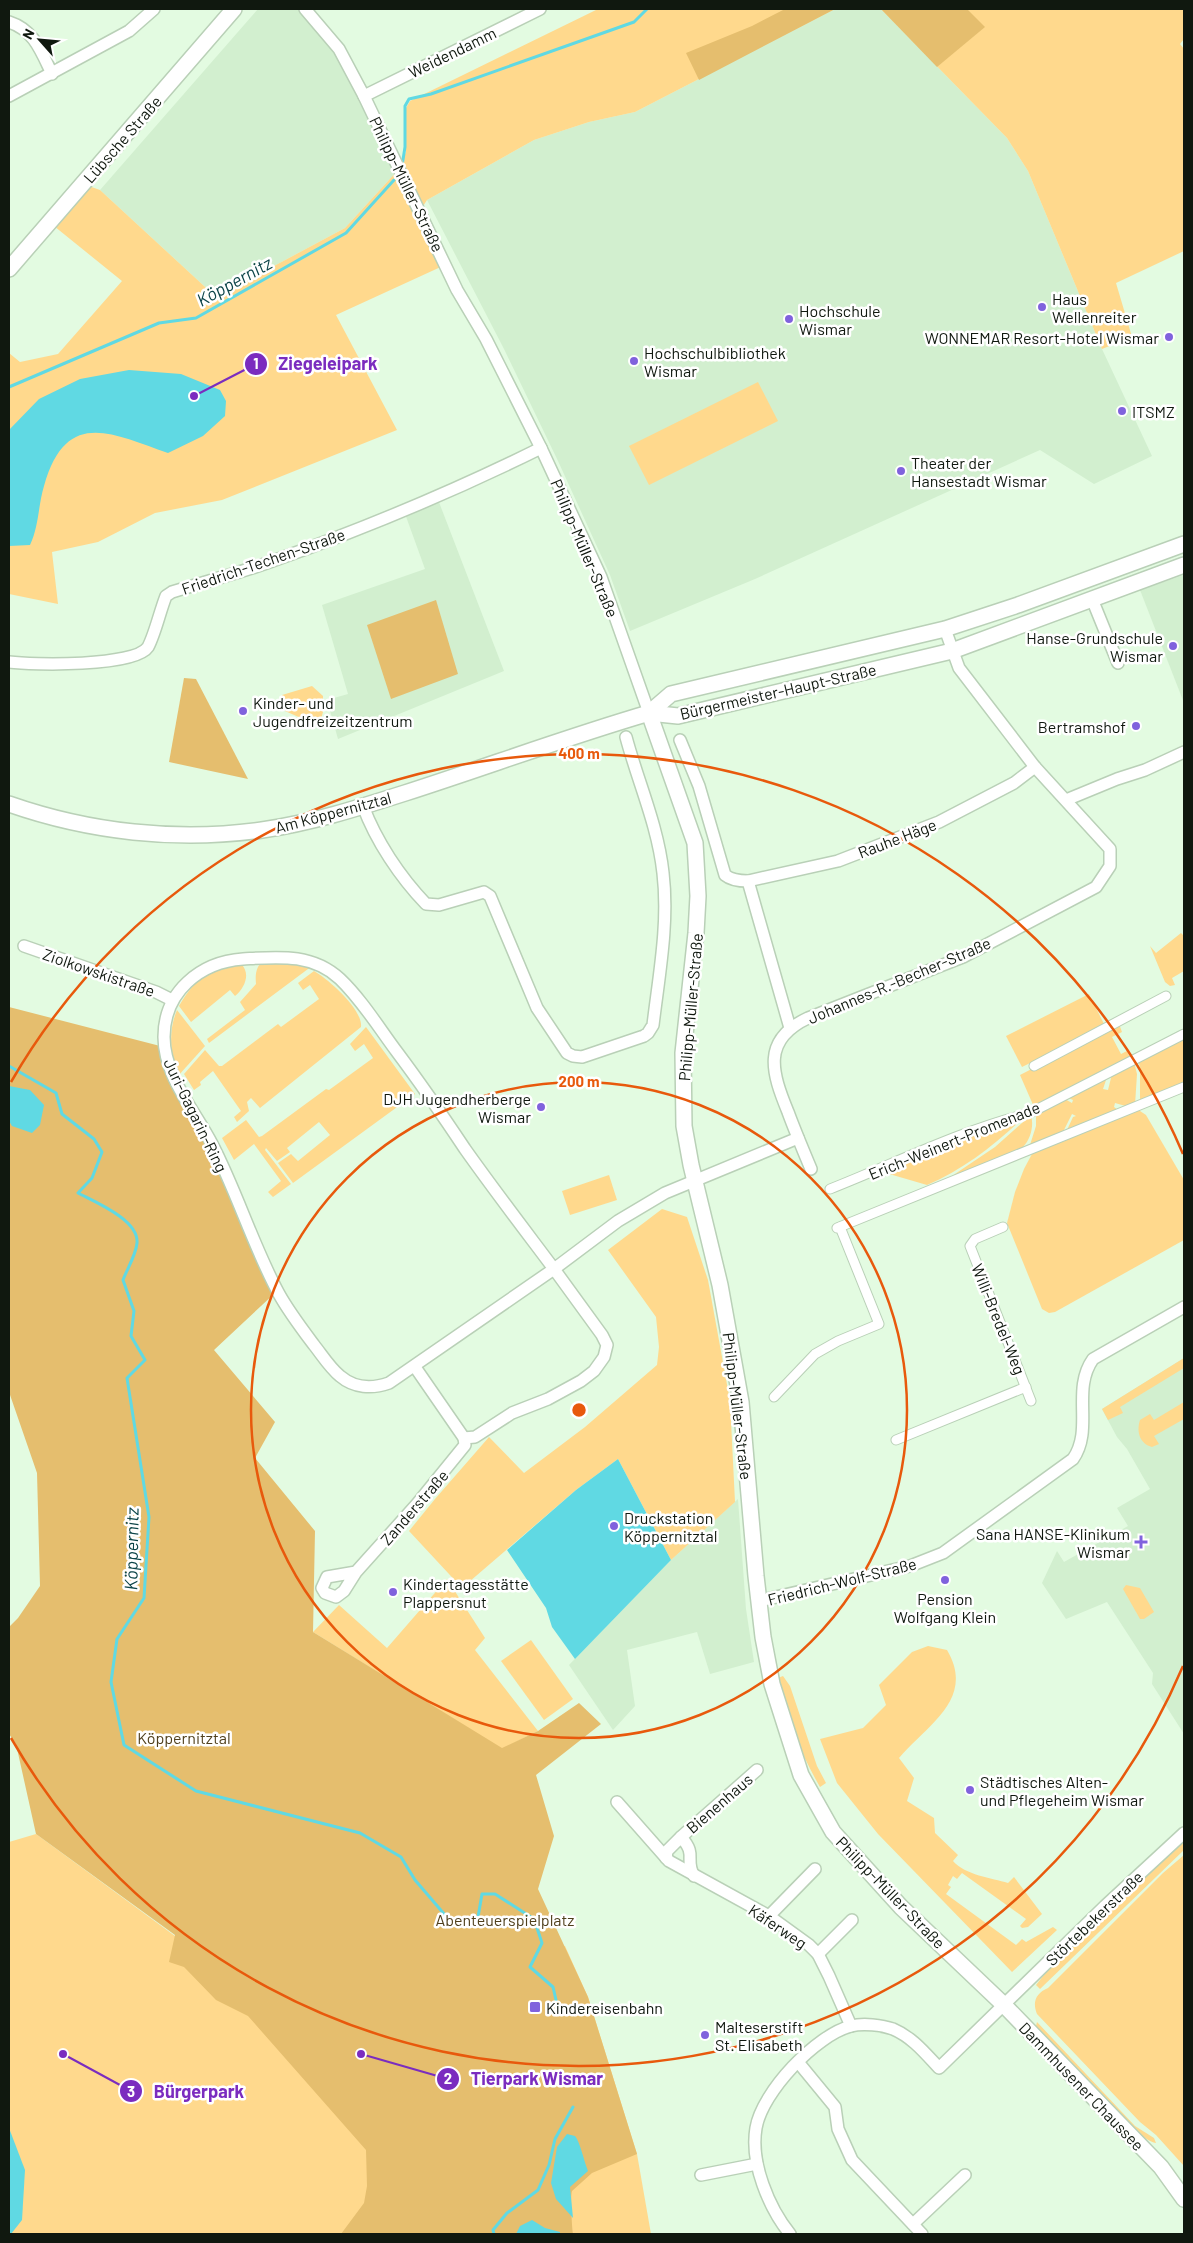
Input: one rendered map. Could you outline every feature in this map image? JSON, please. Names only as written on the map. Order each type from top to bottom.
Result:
[{"type":"street","points":[[9,96],[129,31],[154,9]]},
{"type":"street","name":"Lübsche Straße","points":[[9,269],[234,9]]},
{"type":"street","name":"Philipp-Müller-Straße","points":[[305,9],[339,49],[402,174],[456,290],[486,338],[541,448],[601,577],[695,843],[698,896],[682,1078],[684,1126],[718,1278],[741,1402],[759,1600],[772,1684],[801,1775],[833,1832],[901,1907],[1004,2005]]},
{"type":"street","name":"Weidendamm","points":[[364,96],[540,9]]},
{"type":"street","points":[[9,22],[28,32],[37,42],[52,74]]},
{"type":"street","name":"Friedrich-Techen-Straße","points":[[9,662],[30,665],[88,663],[140,655],[148,648],[166,596],[172,592],[266,563],[404,511],[480,478],[541,448]]},
{"type":"street","name":"Bürgermeister-Haupt-Straße","points":[[649,713],[671,694],[945,629],[1184,544]]},
{"type":"street","name":"Bürgermeister-Haupt-Straße","points":[[649,713],[678,716],[952,651],[1184,565]]},
{"type":"street","points":[[1092,599],[1118,663]]},
{"type":"street","name":"Johannes-R.-Becher-Straße","points":[[790,1028],[808,1018],[963,957],[1096,888],[1110,866],[1110,849],[1035,767],[959,668],[945,629]]},
{"type":"street","name":"Am Köppernitztal","points":[[9,804],[62,820],[100,828],[142,833],[198,835],[265,830],[363,806],[649,713]]},
{"type":"street","points":[[680,740],[699,786],[725,875],[728,878],[748,881],[790,1028],[776,1052],[774,1068],[777,1087],[811,1169]]},
{"type":"street","points":[[363,806],[370,823],[402,876],[426,904],[439,905],[484,892],[490,896],[536,1008],[567,1052],[573,1056],[582,1057],[644,1036],[653,1025],[665,913],[665,892],[655,833],[627,741]]},
{"type":"street","points":[[1066,800],[1117,779],[1145,770],[1184,752]]},
{"type":"street","name":"Rauhe Häge","points":[[748,881],[838,860],[939,822],[1014,783],[1035,767]]},
{"type":"street","name":"Ziolkowskistraße","points":[[24,946],[156,992],[172,1000]]},
{"type":"street","name":"Juri-Gagarin-Ring","points":[[554,1269],[406,1064],[352,993],[328,970],[318,964],[292,957],[236,960],[220,963],[197,974],[172,1000],[166,1017],[164,1035],[167,1061],[212,1145],[279,1293],[294,1317],[333,1369],[340,1376],[355,1385],[380,1386],[397,1379],[554,1269],[645,1203],[695,1181]]},
{"type":"street","points":[[1034,1066],[1166,996]]},
{"type":"street","name":"Erich-Weinert-Promenade","points":[[830,1189],[968,1133],[1030,1112],[1184,1034]]},
{"type":"street","points":[[774,1397],[815,1354],[838,1341],[879,1324],[838,1228],[1184,1087]]},
{"type":"street","points":[[695,1181],[798,1138]]},
{"type":"street","name":"Willi-Bredel-Weg","points":[[1003,1226],[975,1239],[970,1246],[1031,1402]]},
{"type":"street","points":[[415,1367],[464,1438],[476,1437],[512,1413],[556,1395],[594,1371],[604,1357],[607,1345],[602,1335],[554,1269]]},
{"type":"street","name":"Friedrich-Wolf-Straße","points":[[759,1600],[910,1566],[943,1553],[1073,1459],[1079,1451],[1082,1437],[1082,1386],[1087,1368],[1093,1360],[1184,1307]]},
{"type":"street","points":[[896,1440],[1026,1388]]},
{"type":"street","name":"Zanderstraße","points":[[356,1572],[460,1453],[465,1445],[464,1438]]},
{"type":"street","name":"Bienenhaus","points":[[681,1837],[757,1770]]},
{"type":"street","name":"Käferweg","points":[[617,1802],[672,1863],[769,1916],[809,1945],[818,1954],[851,2026]]},
{"type":"street","name":"Störtebekerstraße","points":[[851,2026],[878,2026],[897,2031],[916,2044],[939,2068],[1105,1906],[1184,1833]]},
{"type":"street","points":[[666,1858],[667,1851],[681,1837],[690,1848],[690,1866],[694,1876]]},
{"type":"street","points":[[769,1916],[815,1870]]},
{"type":"street","points":[[818,1954],[852,1920]]},
{"type":"street","name":"Dammhusener Chaussee","points":[[1004,2005],[1161,2167],[1184,2199]]},
{"type":"street","points":[[785,2233],[768,2199],[757,2164],[756,2129],[763,2108],[774,2087],[798,2062],[823,2042],[851,2026]]},
{"type":"street","points":[[798,2062],[835,2107],[838,2128],[852,2160],[922,2234]]},
{"type":"street","points":[[701,2175],[757,2164]]},
{"type":"street","name":"Dammhusener Chaussee","points":[[1161,2167],[1184,2183]]},
{"type":"street","points":[[913,2224],[965,2175]]},
{"type":"shaded area","points":[[258,9],[305,9],[339,49],[399,169],[345,228],[216,297],[100,190]]},
{"type":"shaded area","points":[[598,9],[835,9],[635,112],[589,122],[534,140],[427,200],[420,211],[445,265],[336,315],[397,430],[222,500],[155,513],[98,542],[52,552],[58,604],[9,594],[9,353],[20,362],[58,354],[122,281],[49,222],[83,184],[100,190],[216,297],[345,228],[399,169],[406,152],[406,108],[410,101]]},
{"type":"shaded area","name":"Hochschule Wismar","points":[[835,9],[881,9],[1007,138],[1028,171],[1102,349],[1152,456],[1094,484],[1040,450],[755,579],[630,631],[610,575],[558,461],[504,349],[427,200],[534,140],[589,122],[635,112]]},
{"type":"shaded area","points":[[881,9],[1184,9],[1184,39],[1180,44],[1184,49],[1184,251],[1116,283],[1132,337],[1102,349],[1028,171],[1007,138]]},
{"type":"shaded area","points":[[758,382],[778,421],[649,485],[629,446]]},
{"type":"shaded area","points":[[437,497],[504,671],[338,739],[327,700],[348,694],[322,605],[425,569],[404,511]]},
{"type":"shaded area","name":"Hanse-Grundschule Wismar","points":[[1184,575],[1184,703],[1140,590]]},
{"type":"shaded area","points":[[312,686],[323,696],[323,712],[319,726],[285,711],[282,695]]},
{"type":"shaded area","points":[[1181,933],[1184,936],[1184,971],[1172,978],[1175,985],[1170,986],[1165,982],[1150,946],[1156,953]]},
{"type":"shaded area","points":[[267,960],[312,966],[209,1043],[207,1039],[245,1010],[240,1002],[256,984],[258,966]]},
{"type":"shaded area","points":[[241,964],[246,972],[246,980],[239,993],[235,996],[230,990],[191,1022],[179,1006],[192,987],[204,976]]},
{"type":"shaded area","points":[[314,971],[336,987],[351,1003],[360,1020],[361,1027],[260,1108],[251,1098],[247,1102],[249,1111],[237,1122],[234,1117],[241,1111],[213,1071],[194,1090],[184,1074],[205,1050],[219,1066],[222,1066],[278,1024],[281,1027],[319,999],[310,985],[303,990],[298,983]]},
{"type":"shaded area","points":[[1089,994],[1105,1026],[1022,1067],[1006,1036]]},
{"type":"shaded area","points":[[177,1010],[205,1046],[178,1076],[173,1060],[171,1043],[172,1026]]},
{"type":"shaded area","points":[[1119,1024],[1122,1032],[1112,1037],[1121,1054],[1127,1051],[1130,1058],[1034,1107],[1020,1075]]},
{"type":"shaded area","points":[[366,1027],[415,1094],[293,1183],[278,1163],[291,1154],[298,1161],[330,1135],[319,1122],[287,1148],[290,1152],[277,1161],[266,1148],[265,1150],[291,1184],[273,1197],[268,1192],[281,1181],[254,1144],[234,1160],[222,1138],[246,1120],[259,1137],[262,1136],[326,1089],[329,1090],[373,1058],[364,1044],[355,1051],[350,1044]]},
{"type":"shaded area","points":[[1184,1037],[1184,1083],[1140,1101],[1140,1067],[1138,1060]]},
{"type":"shaded area","points":[[1134,1062],[1137,1074],[1135,1105],[1129,1107],[1115,1103],[1114,1107],[1118,1110],[1067,1130],[1073,1117],[1076,1116],[1072,1114],[1062,1134],[1029,1148],[1036,1126],[1036,1112],[1063,1098],[1072,1103],[1073,1100],[1066,1097],[1107,1077],[1103,1089],[1108,1090],[1112,1074]]},
{"type":"shaded area","points":[[1137,1109],[1146,1115],[1184,1180],[1184,1240],[1055,1312],[1049,1313],[1042,1309],[1007,1223],[1015,1192],[1024,1169],[1033,1152]]},
{"type":"shaded area","points":[[1031,1115],[1031,1132],[1028,1140],[1018,1151],[949,1178],[995,1147]]},
{"type":"shaded area","points":[[1020,1116],[1025,1116],[979,1155],[941,1179],[927,1185],[879,1171]]},
{"type":"shaded area","points":[[609,1175],[617,1200],[570,1215],[562,1191]]},
{"type":"shaded area","points":[[662,1209],[687,1217],[708,1280],[730,1401],[735,1502],[671,1560],[618,1459],[576,1490],[462,1588],[409,1531],[489,1437],[524,1473],[585,1427],[657,1365],[659,1347],[656,1317],[608,1250]]},
{"type":"shaded area","name":"Sana HANSE-Klinikum Wismar","points":[[1184,1358],[1184,1734],[1152,1684],[1153,1673],[1107,1602],[1066,1619],[1042,1583],[1057,1551],[1064,1562],[1128,1526],[1117,1508],[1150,1489],[1127,1449],[1117,1437],[1102,1409]]},
{"type":"shaded area","points":[[1184,1358],[1184,1368],[1120,1407],[1123,1413],[1108,1420],[1102,1409]]},
{"type":"shaded area","points":[[1184,1402],[1184,1419],[1154,1436],[1159,1444],[1152,1447],[1144,1443],[1138,1429],[1140,1420],[1150,1414],[1154,1420]]},
{"type":"shaded area","points":[[738,1499],[746,1609],[754,1662],[710,1674],[697,1632],[627,1650],[635,1706],[613,1730],[569,1665],[671,1560]]},
{"type":"shaded area","points":[[447,1579],[485,1638],[475,1650],[538,1731],[502,1749],[313,1632],[339,1605],[387,1648]]},
{"type":"shaded area","points":[[1126,1585],[1140,1588],[1154,1612],[1144,1619],[1140,1619],[1123,1589]]},
{"type":"shaded area","points":[[531,1640],[573,1699],[544,1720],[501,1661]]},
{"type":"shaded area","points":[[928,1646],[947,1650],[954,1667],[956,1683],[952,1697],[944,1710],[899,1758],[914,1778],[907,1801],[934,1818],[935,1833],[958,1855],[953,1861],[958,1866],[971,1873],[1008,1883],[1014,1877],[1042,1914],[1028,1927],[1022,1928],[1020,1926],[1026,1919],[962,1873],[957,1879],[953,1876],[948,1885],[951,1887],[946,1894],[1016,1945],[1022,1939],[1026,1942],[1053,1927],[1057,1930],[1012,1972],[878,1834],[837,1783],[820,1739],[863,1728],[886,1705],[879,1685],[912,1652]]},
{"type":"shaded area","points":[[783,1676],[790,1686],[817,1766],[826,1783],[820,1787],[806,1761],[789,1720],[778,1678]]},
{"type":"shaded area","points":[[36,1834],[175,1936],[565,1946],[588,1997],[637,2154],[651,2234],[9,2234],[9,1842]]},
{"type":"shaded area","points":[[1184,1840],[1184,1850],[1040,1989],[1036,1985],[1051,1966]]},
{"type":"shaded area","points":[[1184,1855],[1184,2166],[1037,2014],[1035,2002],[1041,1992],[1048,1988],[1163,1873]]},
{"type":"shaded area","points":[[1037,2022],[1135,2126],[1154,2138],[1156,2143],[1145,2138],[1113,2110],[1036,2026]]},
{"type":"green space","points":[[785,9],[835,9],[699,80],[686,53],[752,26]]},
{"type":"green space","points":[[881,9],[967,9],[985,27],[937,67]]},
{"type":"green space","points":[[436,600],[458,674],[391,699],[367,625]]},
{"type":"green space","points":[[184,678],[196,679],[248,779],[169,762]]},
{"type":"green space","name":"Köppernitztal","points":[[9,1007],[164,1047],[275,1293],[214,1350],[275,1422],[255,1458],[315,1531],[313,1632],[502,1748],[538,1731],[579,1703],[601,1724],[536,1775],[554,1836],[538,1889],[588,1997],[637,2154],[592,2173],[572,2191],[573,2234],[341,2234],[364,2203],[367,2186],[366,2150],[248,2016],[216,2000],[184,1967],[169,1962],[175,1935],[36,1834],[16,1744],[9,1734],[9,1627],[18,1618],[40,1586],[37,1473],[9,1392]]},
{"type":"water","points":[[129,370],[181,374],[220,390],[226,401],[225,416],[203,436],[168,453],[110,434],[93,433],[78,436],[65,445],[53,461],[44,486],[35,531],[30,545],[9,546],[9,430],[39,399],[80,379]]},
{"type":"water","points":[[9,1086],[30,1090],[44,1105],[40,1125],[32,1133],[12,1126],[9,1121]]},
{"type":"water","points":[[618,1459],[671,1560],[575,1659],[552,1627],[546,1608],[507,1550],[576,1490]]},
{"type":"water","points":[[9,2128],[25,2170],[22,2220],[11,2234],[9,2234]]},
{"type":"water","points":[[567,2134],[575,2136],[577,2139],[588,2171],[570,2187],[573,2218],[556,2199],[551,2183],[557,2147]]},
{"type":"water","points":[[532,2220],[545,2228],[560,2232],[560,2234],[516,2234],[520,2226]]},
{"type":"waterway","name":"Köppernitz","points":[[402,166],[405,147],[405,106],[409,99],[431,94],[634,22],[647,9]]},
{"type":"waterway","name":"Köppernitz","points":[[9,387],[159,323],[196,318],[346,233],[394,180]]},
{"type":"waterway","name":"Köppernitz","points":[[9,1066],[56,1093],[62,1114],[94,1139],[102,1152],[92,1178],[78,1193],[124,1219],[136,1235],[135,1252],[123,1280],[134,1311],[131,1336],[145,1360],[127,1378],[149,1517],[144,1598],[117,1639],[111,1682],[124,1745],[196,1791],[360,1833],[401,1857],[415,1880],[451,1922],[478,1917],[482,1894],[495,1894],[534,1919],[542,1943],[530,1967],[553,1987],[556,2000]]},
{"type":"waterway","name":"Köppernitz","points":[[494,2234],[493,2230],[507,2213],[538,2190],[549,2165],[555,2139],[573,2107]]},
{"type":"place","name":"Haus Wellenreiter","points":[[1042,307]]},
{"type":"place","name":"Hochschule Wismar","points":[[789,319]]},
{"type":"place","name":"WONNEMAR Resort-Hotel Wismar","points":[[1169,337]]},
{"type":"place","name":"Hochschulbibliothek Wismar","points":[[634,361]]},
{"type":"place","name":"Ziegeleipark","points":[[194,396]]},
{"type":"place","name":"ITSMZ","points":[[1122,411]]},
{"type":"place","name":"Theater der Hansestadt Wismar","points":[[901,471]]},
{"type":"place","name":"Hanse-Grundschule Wismar","points":[[1173,646]]},
{"type":"place","name":"Kinder- und Jugendfreizeitzentrum","points":[[243,711]]},
{"type":"place","name":"Bertramshof","points":[[1136,726]]},
{"type":"place","name":"DJH Jugendherberge Wismar","points":[[541,1107]]},
{"type":"place","name":"Druckstation Köppernitztal","points":[[614,1526]]},
{"type":"place","name":"Sana HANSE-Klinikum Wismar","points":[[1141,1542]]},
{"type":"place","name":"Pension Wolfgang Klein","points":[[945,1580]]},
{"type":"place","name":"Kindertagesstätte Plappersnut","points":[[393,1592]]},
{"type":"place","name":"Städtisches Alten- und Pflegeheim Wismar","points":[[970,1790]]},
{"type":"place","name":"Kindereisenbahn","points":[[535,2007]]},
{"type":"place","name":"Malteserstift St. Elisabeth","points":[[705,2035]]},
{"type":"place","name":"Bürgerpark","points":[[63,2054]]},
{"type":"place","name":"Tierpark Wismar","points":[[361,2054]]},
{"type":"park label","name":"Abenteuerspielplatz","points":[[505,1919]]}]
